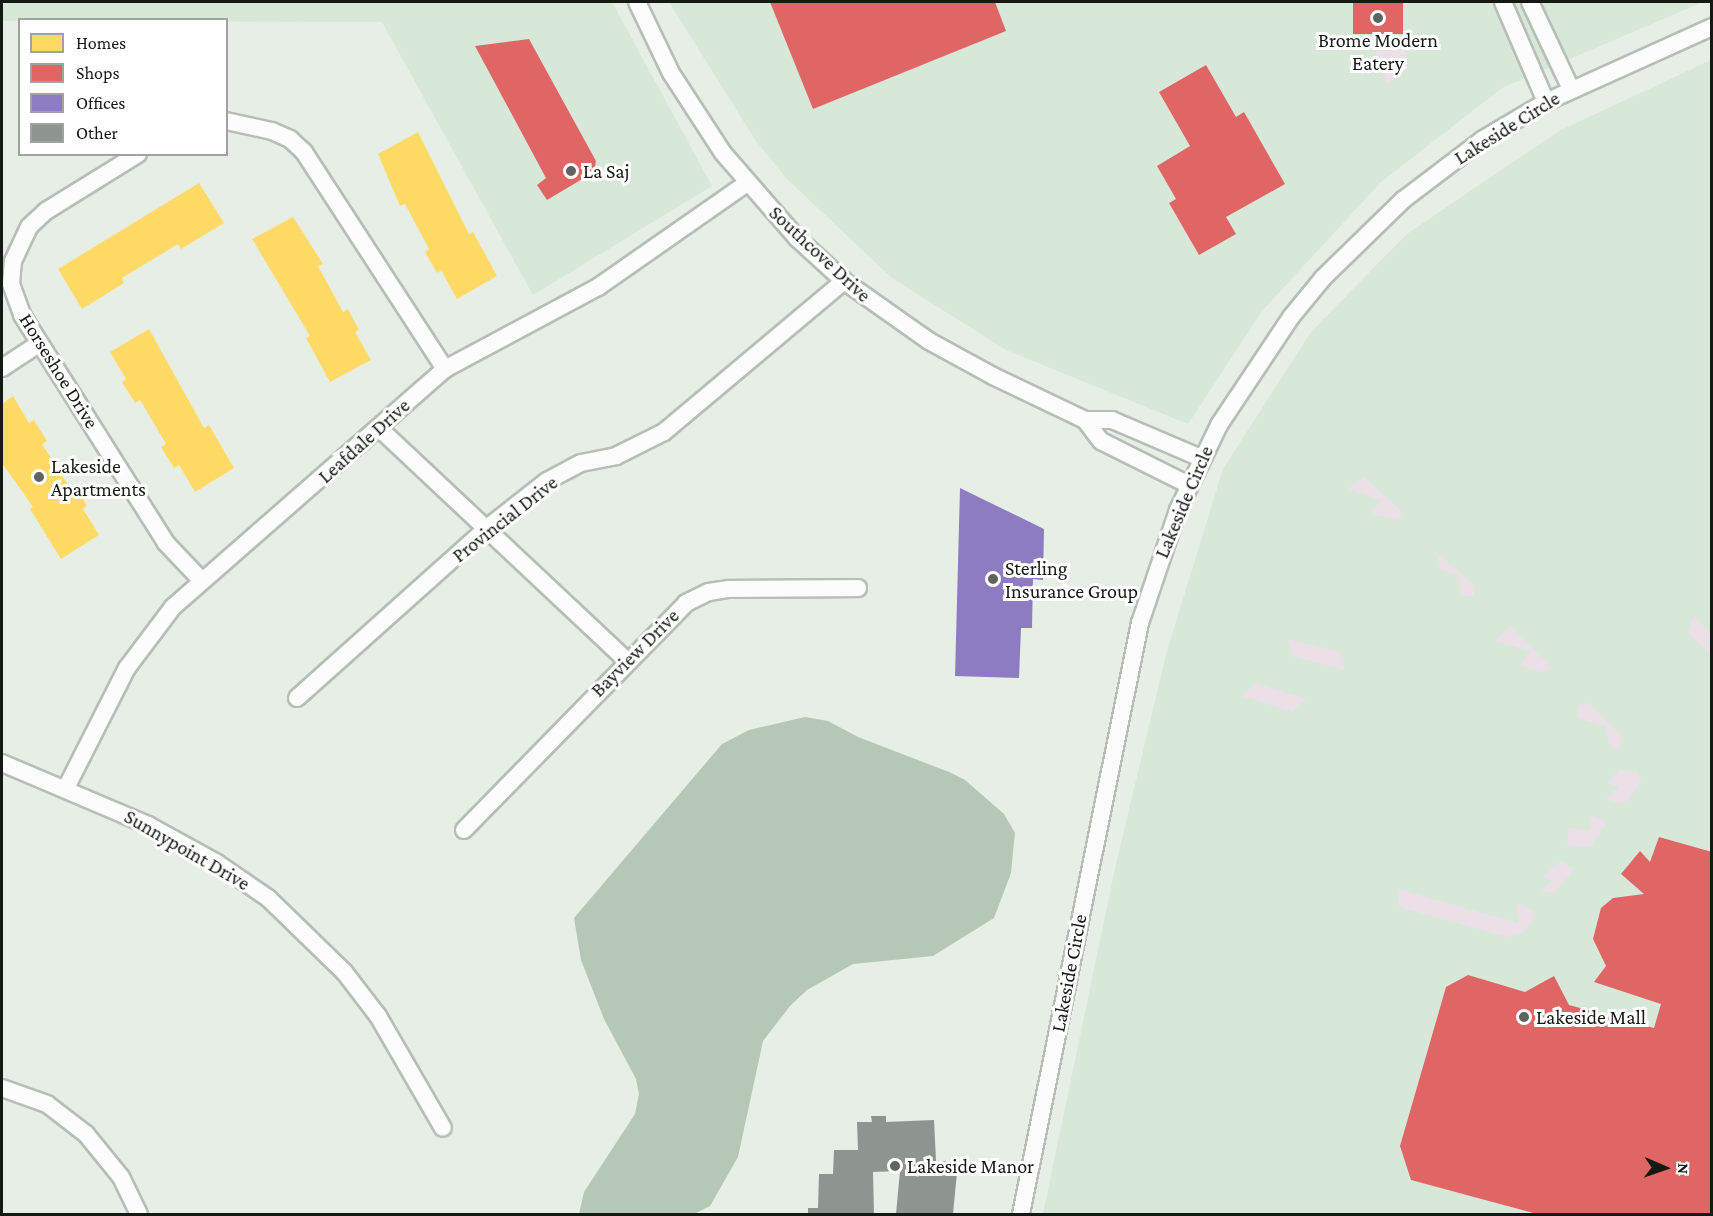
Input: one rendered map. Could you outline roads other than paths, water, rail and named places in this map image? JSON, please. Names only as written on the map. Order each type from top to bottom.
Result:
[{"type":"street","name":"Southcove Drive","points":[[637,2],[681,90],[747,183],[797,238],[844,281],[956,357],[1085,420],[1112,420],[1201,458]]},
{"type":"street","points":[[1503,2],[1545,102]]},
{"type":"street","points":[[1530,2],[1571,89]]},
{"type":"street","name":"Lakeside Circle","points":[[1021,1215],[1130,666],[1156,567],[1201,458],[1263,354],[1339,262],[1449,164],[1545,102],[1712,27]]},
{"type":"street","points":[[228,121],[272,131],[290,139],[304,152],[445,369]]},
{"type":"street","name":"Horseshoe Drive","points":[[135,156],[46,211],[18,244],[11,284],[22,315],[166,543],[202,581]]},
{"type":"street","name":"Leafdale Drive","points":[[66,788],[127,668],[150,632],[202,581],[380,429],[445,369],[598,287],[747,183]]},
{"type":"street","name":"Provincial Drive","points":[[297,698],[487,528],[547,481],[581,463],[616,456],[664,432],[844,281]]},
{"type":"street","points":[[2,368],[40,343]]},
{"type":"street","name":"Southcove Drive","points":[[1085,420],[1101,441],[1189,485]]},
{"type":"street","points":[[380,429],[626,660]]},
{"type":"street","name":"Bayview Drive","points":[[464,830],[626,660],[686,603],[709,592],[858,588]]},
{"type":"street","name":"Sunnypoint Drive","points":[[2,763],[66,788],[148,825],[217,862],[268,898],[345,973],[405,1057],[444,1128]]},
{"type":"street","points":[[2,1088],[47,1104],[86,1134],[121,1177],[139,1215]]},
{"type":"place","name":"Brome Modern Eatery","points":[[1378,18]]},
{"type":"place","name":"La Saj","points":[[571,171]]},
{"type":"place","name":"Lakeside Apartments","points":[[39,477]]},
{"type":"place","name":"Sterling Insurance Group","points":[[993,579]]},
{"type":"place","name":"Lakeside Mall","points":[[1524,1017]]},
{"type":"place","name":"Lakeside Manor","points":[[895,1166]]}]
